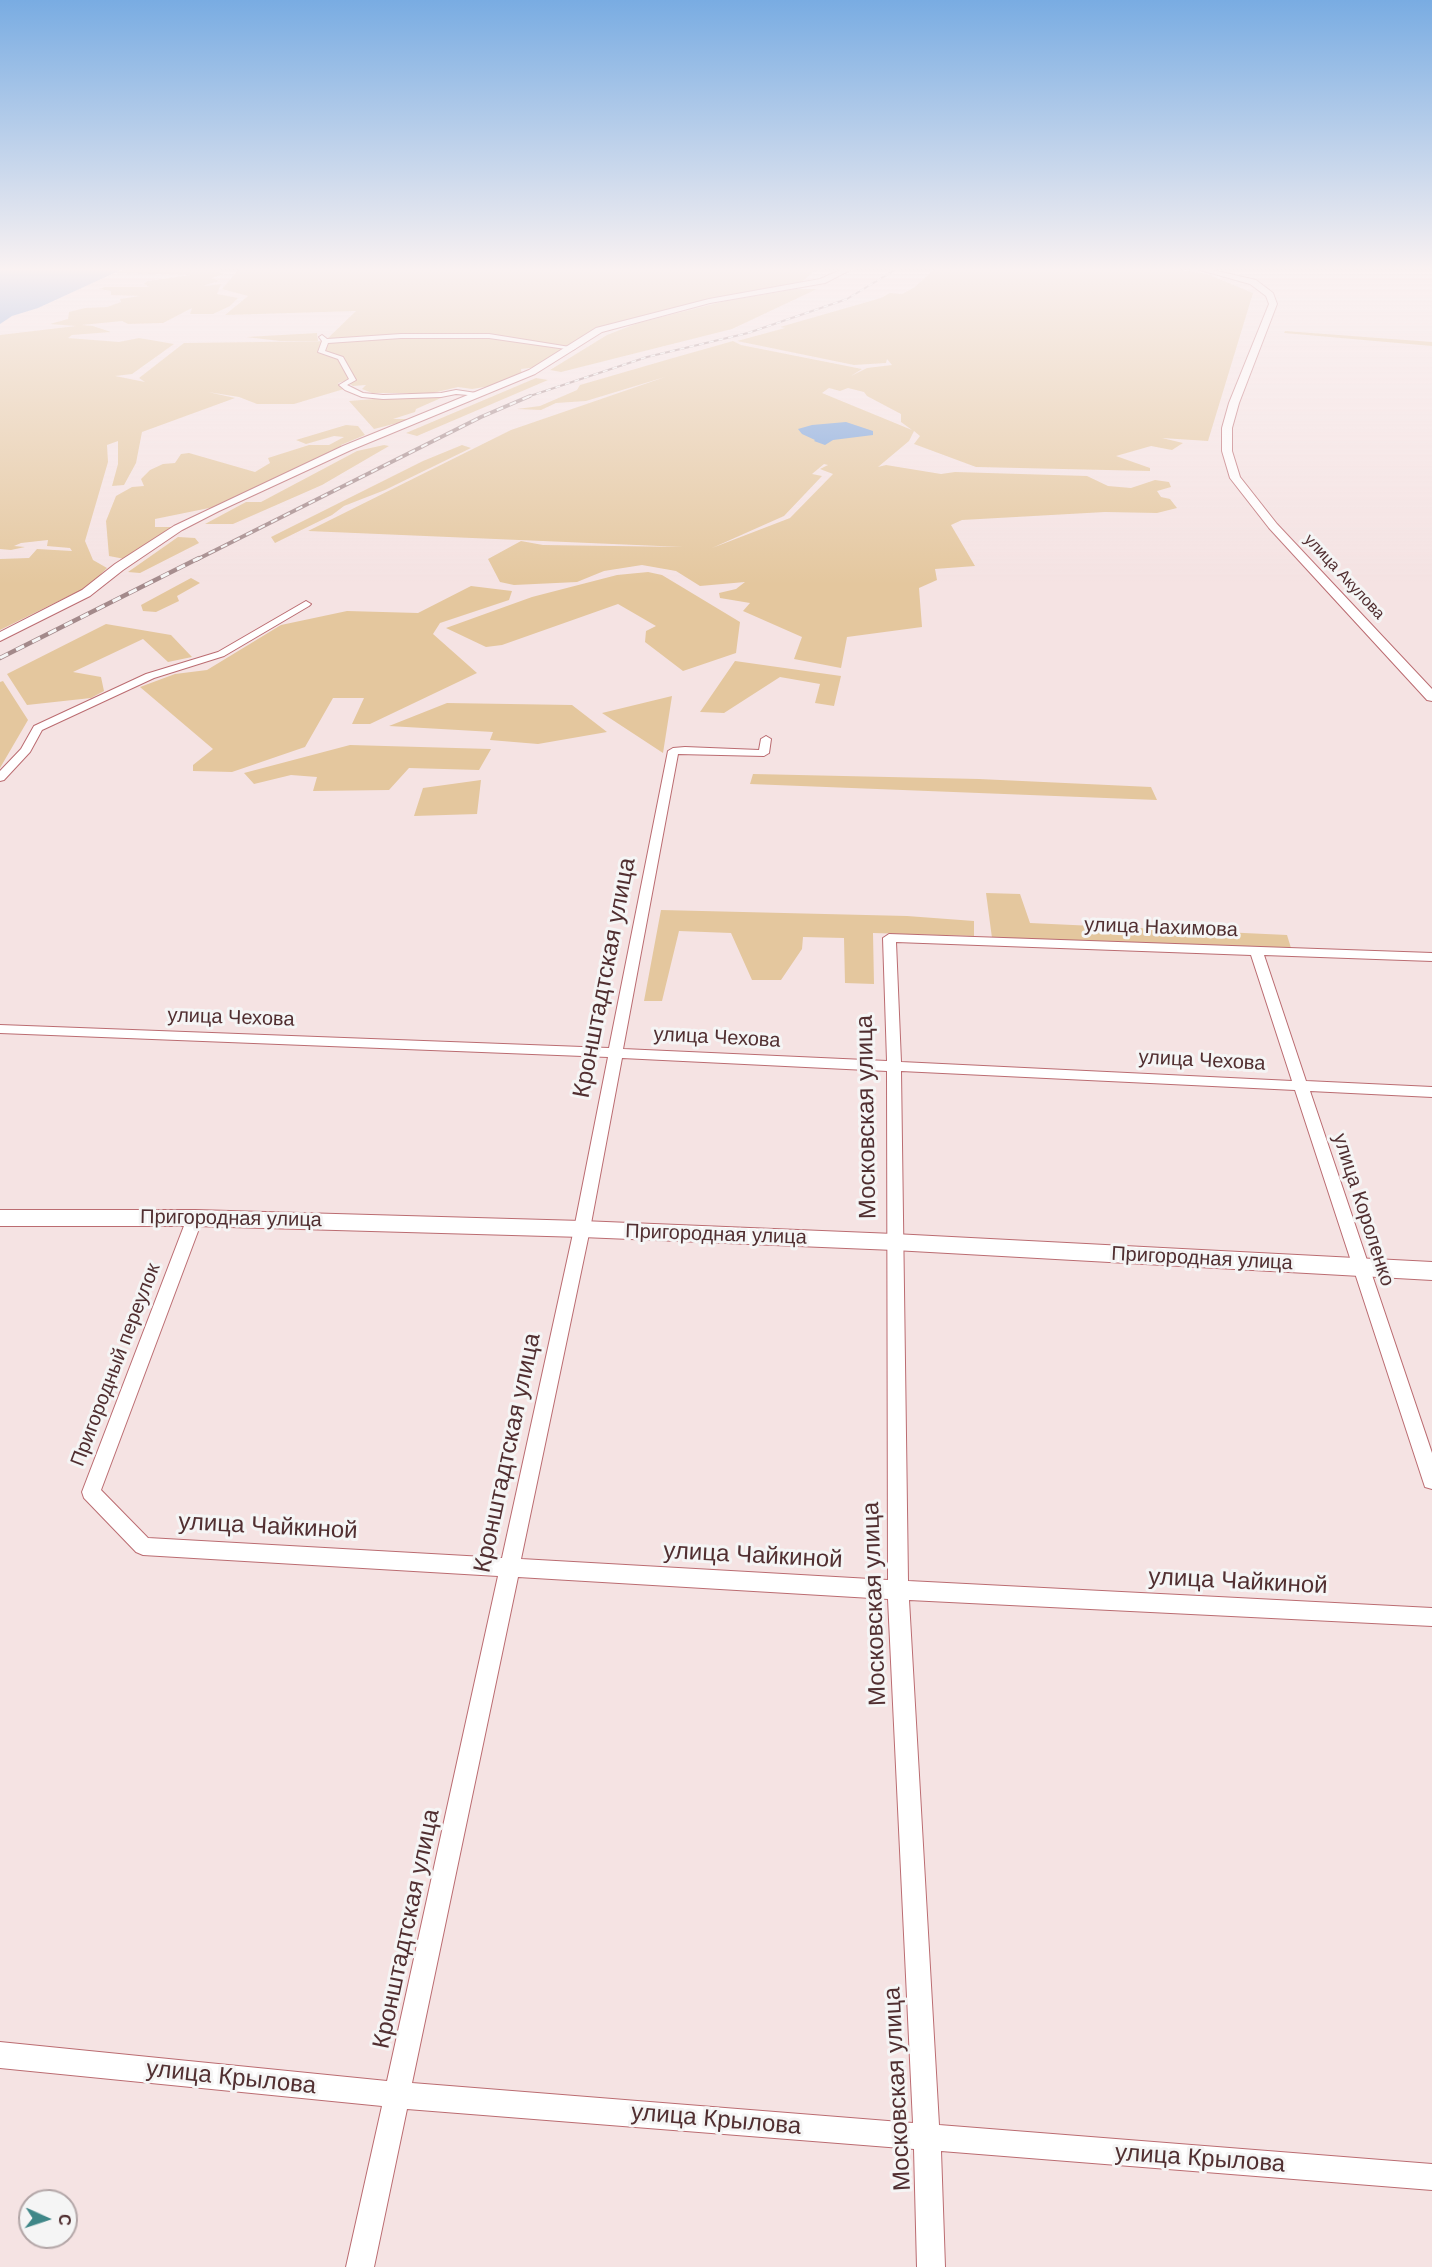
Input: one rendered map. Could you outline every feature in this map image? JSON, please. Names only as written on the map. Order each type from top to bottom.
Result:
[{"type":"main road","points":[[0,637],[86,593],[178,528],[215,509],[347,448],[528,374]]},
{"type":"main road","name":"улица Акулова","points":[[1246,374],[1227,428],[1227,451],[1235,478],[1273,526],[1432,697]]},
{"type":"main road","name":"Пригородная улица","points":[[0,1218],[195,1218],[582,1229],[894,1242],[1432,1272]]},
{"type":"street","points":[[349,374],[352,380],[342,385],[362,395],[383,397],[441,395],[456,392],[480,394]]},
{"type":"street","points":[[0,778],[26,750],[38,728],[150,676],[221,654],[306,604]]},
{"type":"street","name":"Кронштадтская улица","points":[[360,2267],[582,1229],[673,751],[764,753],[766,739]]},
{"type":"street","name":"улица Нахимова","points":[[889,938],[1432,957]]},
{"type":"street","name":"Московская улица","points":[[889,938],[894,1066],[898,1590],[927,2137],[931,2267]]},
{"type":"street","name":"улица Короленко","points":[[1256,951],[1359,1267],[1432,1481]]},
{"type":"street","name":"улица Чехова","points":[[0,1029],[617,1053],[1432,1092]]},
{"type":"street","name":"Пригородный переулок","points":[[143,1546],[91,1492],[195,1218]]},
{"type":"street","name":"улица Чайкиной","points":[[143,1546],[898,1590],[1432,1617]]},
{"type":"street","name":"улица Крылова","points":[[0,2055],[398,2095],[1432,2177]]},
{"type":"shaded area","points":[[0,374],[132,374],[115,376],[145,382],[139,378],[144,374],[522,374],[522,376],[491,386],[472,389],[458,387],[433,393],[372,393],[362,389],[366,385],[353,386],[345,381],[338,383],[344,389],[294,404],[257,404],[239,397],[208,392],[235,398],[142,432],[136,463],[124,485],[112,486],[118,464],[118,441],[107,445],[108,462],[85,541],[93,560],[107,568],[89,586],[0,630],[0,559],[29,558],[37,549],[72,551],[70,548],[47,546],[48,540],[21,543],[14,546],[25,547],[11,550],[0,549]]},
{"type":"shaded area","points":[[619,374],[854,374],[851,376],[855,374],[1228,374],[1208,441],[1162,438],[1183,443],[1172,450],[1151,446],[1116,456],[1150,468],[1150,471],[976,467],[914,444],[920,436],[914,431],[909,441],[878,467],[886,465],[941,474],[955,472],[1087,476],[1108,486],[1131,488],[1155,480],[1169,482],[1171,487],[1157,491],[1161,497],[1170,499],[1177,508],[1157,513],[1105,512],[962,520],[951,525],[975,566],[935,569],[937,580],[919,588],[922,627],[847,637],[841,668],[794,659],[802,637],[743,611],[750,603],[720,598],[719,593],[736,589],[745,582],[700,586],[676,571],[642,565],[604,571],[577,582],[514,585],[500,582],[488,559],[521,541],[543,545],[683,547],[308,531],[511,430],[665,377],[586,401],[556,403],[541,410],[517,409],[540,406],[577,390],[580,385]],"holes":[[[829,388],[840,391],[848,388],[864,392],[867,396],[901,414],[901,422],[912,430],[822,393]],[[824,464],[828,465],[820,469],[833,474],[790,518],[712,548],[784,516],[822,476],[812,474]]]},
{"type":"shaded area","points":[[536,378],[548,380],[417,436],[406,433]]},
{"type":"shaded area","points":[[438,395],[441,398],[416,409],[415,412],[393,419],[413,419],[374,429],[349,401]]},
{"type":"shaded area","points":[[346,425],[358,426],[365,435],[341,445],[341,450],[219,506],[155,519],[155,527],[175,527],[130,560],[109,556],[106,521],[116,496],[132,487],[144,486],[141,479],[150,470],[163,464],[175,463],[181,454],[189,453],[255,472],[270,463],[268,458],[309,445],[329,445],[344,437],[334,436],[306,444],[296,440]]},
{"type":"shaded area","points":[[462,445],[471,448],[385,490],[344,506],[332,515],[275,543],[271,537],[423,461]]},
{"type":"shaded area","points":[[389,446],[322,485],[233,524],[205,524],[246,502],[261,502],[357,451]]},
{"type":"shaded area","points":[[178,537],[195,538],[199,543],[140,573],[128,572]]},
{"type":"shaded area","points":[[648,572],[662,575],[740,622],[736,653],[683,671],[645,642],[646,631],[656,626],[618,604],[502,645],[486,647],[446,628],[532,597],[617,575]]},
{"type":"shaded area","points":[[191,578],[200,583],[177,596],[179,601],[156,612],[143,611],[141,605]]},
{"type":"shaded area","points":[[471,586],[512,591],[509,600],[440,623],[433,634],[477,673],[370,724],[352,724],[364,698],[333,698],[305,747],[232,772],[193,771],[193,765],[213,749],[140,687],[175,674],[207,670],[281,625],[347,611],[418,613]]},
{"type":"shaded area","points":[[106,624],[171,635],[192,657],[168,662],[143,639],[73,672],[101,677],[104,691],[91,698],[27,705],[7,674]]},
{"type":"shaded area","points":[[735,661],[841,676],[834,706],[815,703],[820,684],[780,677],[724,713],[700,712]]},
{"type":"shaded area","points":[[3,681],[28,720],[0,768],[0,682]]},
{"type":"shaded area","points":[[672,696],[663,753],[602,713]]},
{"type":"shaded area","points":[[447,703],[572,705],[607,732],[538,744],[490,740],[493,732],[389,726]]},
{"type":"shaded area","points":[[350,745],[491,749],[479,770],[409,768],[389,790],[313,791],[317,777],[291,775],[254,784],[244,773]]},
{"type":"shaded area","points":[[753,774],[979,779],[1151,787],[1157,800],[750,784]]},
{"type":"shaded area","points":[[481,780],[477,814],[414,816],[423,788]]},
{"type":"shaded area","points":[[986,893],[1020,894],[1030,923],[1287,935],[1291,948],[992,938]]},
{"type":"shaded area","points":[[661,910],[907,916],[974,921],[974,936],[873,933],[874,984],[845,983],[844,938],[803,937],[802,949],[781,980],[752,980],[731,933],[679,931],[662,1001],[644,1001]]},
{"type":"water","points":[[846,422],[873,431],[873,435],[833,440],[825,445],[802,434],[798,429],[812,425]]},
{"type":"railway","points":[[530,396],[597,374]]},
{"type":"railway","points":[[196,560],[481,417],[530,396]]},
{"type":"railway","points":[[0,658],[199,558]]}]
